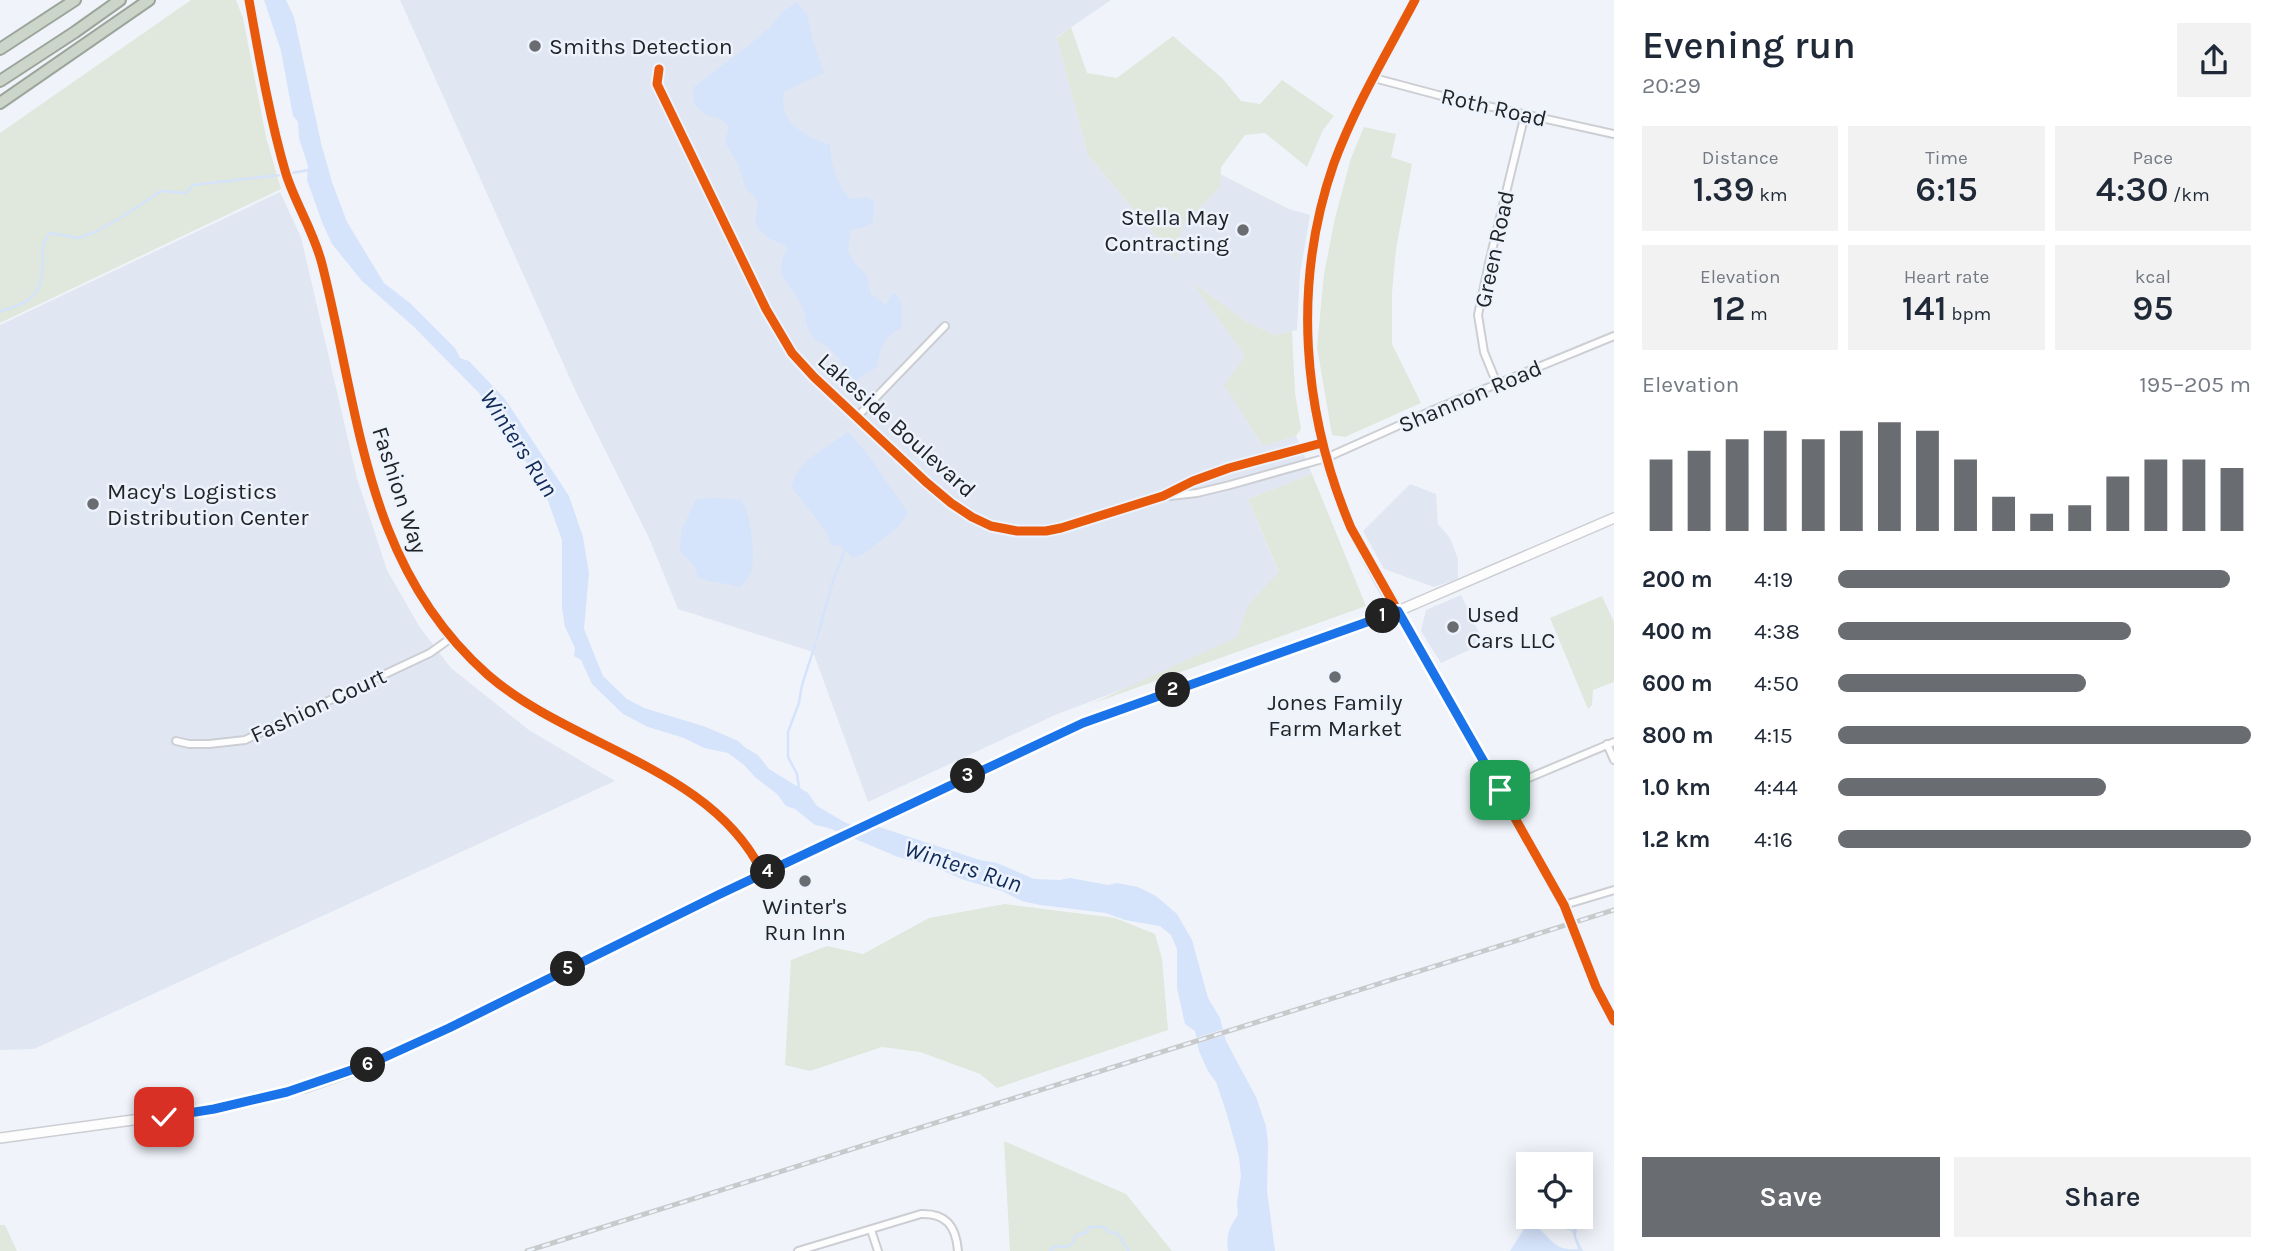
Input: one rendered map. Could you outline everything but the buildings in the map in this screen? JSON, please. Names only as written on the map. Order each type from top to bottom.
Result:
[{"type":"highway","points":[[0,49],[75,0]]},
{"type":"highway","points":[[0,81],[120,0]]},
{"type":"highway","points":[[0,103],[149,0]]},
{"type":"main road","points":[[0,1138],[205,1111],[304,1088],[372,1063],[1083,723],[1398,611],[1614,518]]},
{"type":"street","name":"Fashion Way","points":[[249,0],[278,145],[288,178],[321,259],[366,460],[387,527],[414,586],[451,638],[489,676],[516,695],[699,800],[734,830],[751,851],[763,874]]},
{"type":"street","points":[[1415,0],[1351,123],[1334,163],[1322,207],[1310,266],[1306,319],[1312,390],[1326,458],[1351,528],[1500,790],[1564,905],[1569,919]]},
{"type":"street","name":"Lakeside Boulevard","points":[[659,69],[657,84],[780,334],[804,367],[857,417],[951,503],[981,522],[1003,529],[1031,532],[1061,528],[1163,496],[1228,468],[1322,443]]},
{"type":"street","name":"Roth Road","points":[[1374,78],[1614,134]]},
{"type":"street","name":"Green Road","points":[[1497,384],[1484,352],[1478,315],[1525,114]]},
{"type":"street","points":[[857,417],[945,326]]},
{"type":"street","name":"Shannon Road","points":[[1326,458],[1614,336]]},
{"type":"street","name":"Lakeside Boulevard","points":[[1163,496],[1197,493],[1326,458]]},
{"type":"street","name":"Fashion Court","points":[[176,741],[209,744],[245,740],[430,653],[451,638]]},
{"type":"street","points":[[1500,790],[1611,743],[1614,760]]},
{"type":"street","points":[[1564,905],[1614,890]]},
{"type":"street","points":[[1573,930],[1614,1021]]},
{"type":"street","points":[[798,1251],[921,1214],[933,1214],[945,1220],[957,1241],[958,1251]]},
{"type":"street","points":[[871,1230],[878,1251]]},
{"type":"shaded area","points":[[191,0],[236,0],[243,18],[266,137],[281,189],[0,323],[0,133]]},
{"type":"shaded area","points":[[400,0],[1111,0],[1057,37],[1088,155],[1175,259],[1182,226],[1220,187],[1220,174],[1289,209],[1310,215],[1300,274],[1297,330],[1275,335],[1245,321],[1194,284],[1245,356],[1225,386],[1263,446],[1296,436],[1312,474],[1248,499],[1282,580],[1235,647],[1055,715],[868,802],[813,652],[678,609],[649,538],[576,392]]},
{"type":"shaded area","points":[[1071,27],[1087,73],[1117,78],[1173,36],[1223,79],[1241,101],[1260,104],[1282,80],[1334,116],[1323,130],[1307,167],[1265,133],[1245,135],[1221,167],[1220,187],[1182,226],[1176,260],[1088,155],[1057,38]]},
{"type":"shaded area","points":[[1364,127],[1396,134],[1391,157],[1412,164],[1396,249],[1392,293],[1392,344],[1421,403],[1345,437],[1332,435],[1317,347],[1324,274],[1335,218],[1351,158]]},
{"type":"shaded area","points":[[280,192],[301,237],[357,478],[387,570],[419,626],[451,668],[529,730],[615,781],[34,1049],[0,1050],[0,325]]},
{"type":"shaded area","points":[[1192,282],[1245,321],[1275,335],[1292,331],[1295,393],[1301,429],[1296,436],[1263,446],[1224,385],[1245,356]]},
{"type":"shaded area","points":[[1312,474],[1366,606],[1091,704],[1237,637],[1249,604],[1279,572],[1248,499]]},
{"type":"shaded area","points":[[1410,484],[1436,494],[1438,524],[1450,538],[1458,559],[1458,579],[1434,587],[1384,569],[1363,531]]},
{"type":"shaded area","points":[[1461,595],[1484,643],[1441,663],[1421,631],[1426,610]]},
{"type":"shaded area","points":[[1602,596],[1614,622],[1614,682],[1593,690],[1592,705],[1588,709],[1550,618]]},
{"type":"shaded area","points":[[1005,904],[1115,918],[1155,934],[1162,959],[1168,1030],[997,1088],[980,1074],[920,1052],[882,1047],[810,1071],[785,1065],[791,960],[827,946],[863,954],[929,918]]},
{"type":"shaded area","points":[[1004,1141],[1126,1194],[1172,1251],[1010,1251]]},
{"type":"shaded area","points":[[0,1225],[5,1225],[17,1251],[0,1251]]},
{"type":"water","name":"Winters Run","points":[[264,0],[286,0],[294,17],[332,182],[347,222],[384,283],[410,303],[455,348],[460,358],[469,361],[505,399],[569,496],[583,537],[589,573],[584,629],[603,676],[627,699],[644,708],[706,727],[738,741],[758,755],[769,769],[808,793],[817,806],[846,823],[879,827],[997,863],[1034,879],[1070,878],[1108,885],[1117,883],[1138,887],[1156,896],[1177,914],[1192,940],[1208,998],[1220,1018],[1226,1041],[1256,1097],[1266,1126],[1267,1191],[1275,1251],[1228,1251],[1229,1232],[1238,1215],[1241,1176],[1239,1157],[1216,1082],[1199,1051],[1195,1031],[1185,1024],[1177,988],[1177,949],[1171,935],[1160,926],[1125,920],[1106,913],[1022,901],[1002,891],[964,880],[930,865],[898,857],[829,828],[815,825],[795,809],[786,806],[777,794],[728,753],[704,748],[684,738],[648,727],[623,714],[592,684],[581,660],[574,656],[575,648],[565,627],[562,608],[562,540],[544,490],[523,457],[507,442],[479,393],[414,327],[362,281],[332,244],[307,180],[308,166],[299,138],[298,122],[293,116],[281,51]]},
{"type":"water","points":[[796,2],[807,14],[824,73],[785,91],[784,111],[803,132],[830,145],[835,174],[850,199],[866,197],[874,201],[873,222],[851,230],[848,251],[867,276],[871,294],[886,305],[892,294],[896,294],[901,306],[901,328],[883,344],[877,367],[856,380],[847,379],[846,370],[838,357],[809,331],[800,303],[782,274],[782,261],[787,248],[760,231],[755,222],[758,203],[746,189],[738,164],[725,142],[729,127],[721,119],[706,115],[694,104],[693,88],[749,45]]},
{"type":"water","points":[[848,432],[868,455],[908,513],[899,526],[862,555],[852,557],[839,545],[832,546],[825,530],[792,488],[794,479],[805,463]]},
{"type":"water","points":[[696,499],[741,500],[747,514],[753,561],[749,576],[740,587],[698,577],[694,565],[680,551],[681,532]]},
{"type":"water","points":[[1524,1229],[1539,1229],[1554,1244],[1578,1249],[1572,1231],[1565,1229],[1577,1229],[1576,1237],[1583,1251],[1510,1251]]},
{"type":"pier","points":[[1224,1029],[1226,1035],[1195,1044],[1192,1039]]},
{"type":"waterway","points":[[292,173],[309,170]]},
{"type":"waterway","points":[[0,311],[19,305],[37,291],[42,274],[43,244],[50,233],[79,238],[95,232],[161,191],[186,193],[193,185],[281,175]]},
{"type":"waterway","points":[[817,638],[844,552]]},
{"type":"waterway","points":[[799,788],[797,774],[788,757],[788,732],[815,645]]},
{"type":"waterway","points":[[1050,1251],[1056,1246],[1066,1247],[1072,1244],[1077,1235],[1087,1232],[1089,1227],[1104,1227],[1108,1232],[1117,1233],[1129,1251]]},
{"type":"railway","points":[[527,1251],[1614,910]]},
{"type":"cycle path","points":[[249,0],[280,153],[322,264],[373,485],[391,536],[415,586],[447,632],[488,675],[522,700],[676,783],[711,808],[740,838],[763,874]]},
{"type":"cycle path","points":[[1415,0],[1352,121],[1334,163],[1321,208],[1312,254],[1308,301],[1308,347],[1313,393],[1334,484],[1351,528],[1564,905],[1596,987],[1614,1021]]},
{"type":"cycle path","points":[[659,69],[657,84],[766,309],[792,353],[926,482],[972,517],[991,526],[1017,531],[1061,528],[1163,496],[1229,468],[1322,443]]},
{"type":"place","name":"Smiths Detection","points":[[535,46]]},
{"type":"place","name":"Stella May Contracting","points":[[1243,230]]},
{"type":"place","name":"Macy's Logistics Distribution Center","points":[[93,504]]},
{"type":"place","name":"Used Cars LLC","points":[[1453,627]]},
{"type":"place","name":"Jones Family Farm Market","points":[[1335,677]]},
{"type":"place","name":"Winter's Run Inn","points":[[805,881]]},
{"type":"route","points":[[164,1117],[214,1109],[304,1088],[372,1063],[449,1028],[718,895],[1083,723],[1398,611],[1500,790]]}]
